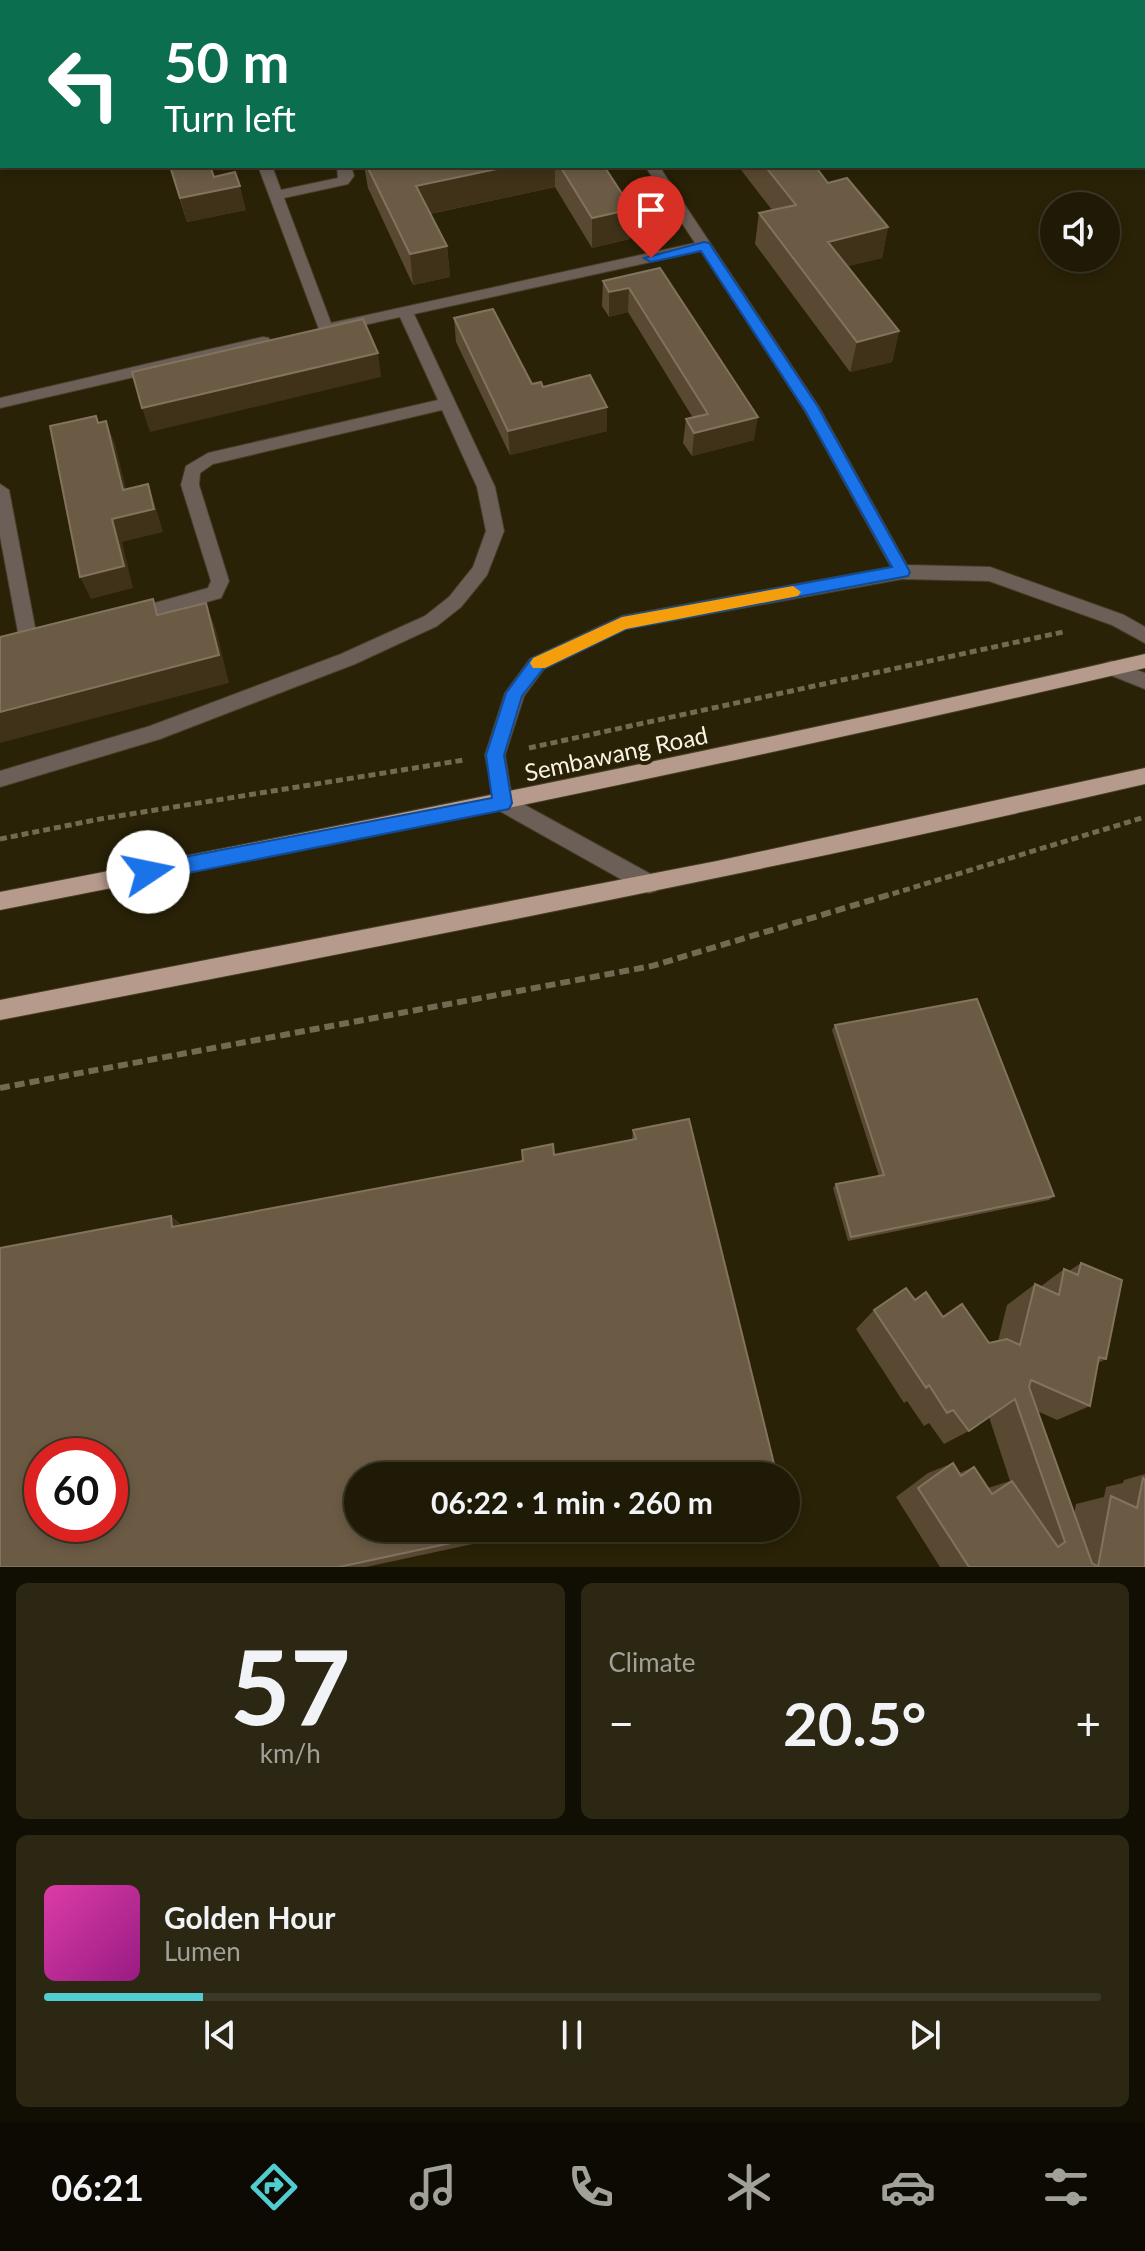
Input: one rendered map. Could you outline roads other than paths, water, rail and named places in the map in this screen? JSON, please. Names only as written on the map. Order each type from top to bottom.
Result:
[{"type":"main road","name":"Sembawang Road","points":[[0,901],[503,803],[847,730],[1145,661]]},
{"type":"main road","points":[[0,1010],[649,884],[971,817],[1145,776]]},
{"type":"street","points":[[266,168],[317,330],[704,246]]},
{"type":"street","points":[[276,195],[343,181],[347,176],[345,168]]},
{"type":"street","points":[[653,168],[813,411],[902,572]]},
{"type":"street","points":[[0,779],[153,733],[348,659],[431,621],[455,602],[481,570],[495,531],[486,487],[405,311]]},
{"type":"street","points":[[0,403],[279,339]]},
{"type":"street","points":[[119,620],[215,593],[220,581],[190,485],[192,470],[208,459],[448,403]]},
{"type":"street","points":[[0,490],[29,643]]},
{"type":"street","points":[[649,884],[503,803],[495,755],[515,693],[537,664],[622,623],[902,572],[990,574],[1118,620],[1145,636]]},
{"type":"street","points":[[1112,668],[1145,681]]}]
